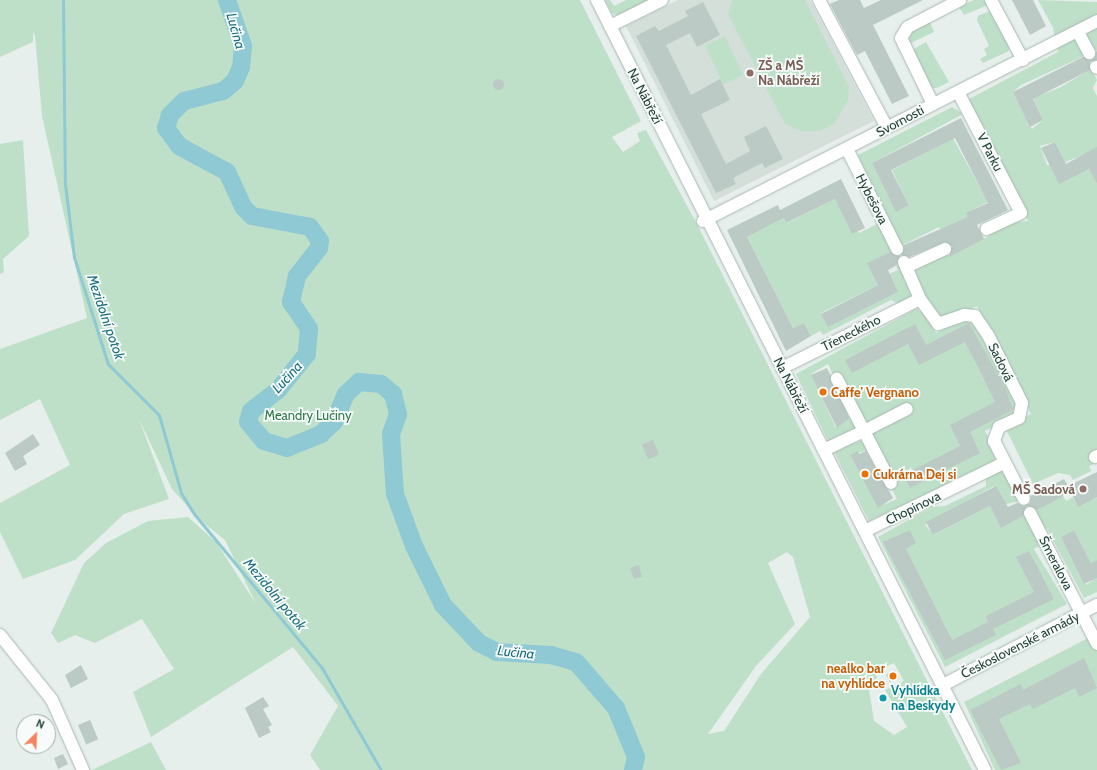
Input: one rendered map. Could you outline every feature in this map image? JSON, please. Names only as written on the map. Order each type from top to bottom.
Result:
[{"type":"street","name":"Na Nábřeží","points":[[597,0],[705,220],[824,450],[985,770]]},
{"type":"street","points":[[610,26],[662,0]]},
{"type":"street","points":[[819,0],[887,128]]},
{"type":"street","points":[[933,104],[901,38],[908,27],[960,0]]},
{"type":"street","points":[[991,0],[1023,60]]},
{"type":"street","name":"Svornosti","points":[[705,220],[1023,60],[1097,21]]},
{"type":"street","points":[[1078,32],[1089,54]]},
{"type":"street","name":"V Parku","points":[[958,92],[1021,213],[987,229]]},
{"type":"street","name":"Hybešova","points":[[847,149],[897,249]]},
{"type":"street","name":"Sadová","points":[[945,249],[905,265],[920,299],[938,324],[964,315],[974,316],[989,337],[1022,403],[1019,418],[999,427],[994,434],[1004,463],[1024,499]]},
{"type":"street","name":"Třeneckého","points":[[782,368],[920,299]]},
{"type":"street","points":[[838,378],[891,483]]},
{"type":"street","points":[[824,450],[907,409]]},
{"type":"street","name":"Chopinova","points":[[865,531],[1004,463]]},
{"type":"street","name":"Šmeralova","points":[[1030,513],[1097,644]]},
{"type":"street","name":"Československé armády","points":[[942,685],[1097,605]]},
{"type":"street","points":[[0,635],[52,700],[84,770]]},
{"type":"shaded area","name":"ZŠ a MŠ Na Nábřeží","points":[[678,0],[810,0],[874,121],[714,201],[626,26]]},
{"type":"green space","name":"Meandry Lučiny","points":[[0,0],[580,0],[641,121],[612,137],[623,152],[640,141],[637,133],[646,130],[697,224],[972,770],[320,770],[310,755],[338,706],[293,647],[151,737],[133,692],[174,669],[142,619],[95,643],[75,635],[58,643],[51,633],[84,563],[106,543],[148,521],[188,517],[216,542],[256,604],[225,540],[200,520],[172,489],[139,419],[169,499],[124,514],[75,560],[23,579],[0,532],[0,503],[70,465],[40,399],[0,420],[0,349],[87,318],[42,116],[35,36],[33,32],[33,42],[0,57]],"holes":[[[787,552],[793,557],[810,617],[761,674],[724,731],[708,734],[756,666],[795,624],[768,563]],[[894,663],[904,681],[885,690],[907,727],[894,735],[874,721],[868,683],[877,678],[875,672]]]},
{"type":"green space","points":[[605,0],[610,0],[614,6],[626,0],[651,0],[619,16],[612,13]]},
{"type":"green space","points":[[732,0],[805,0],[849,87],[848,100],[835,123],[820,131],[801,131],[785,124],[728,14]]},
{"type":"green space","points":[[974,0],[983,0],[988,5],[964,15],[959,7]]},
{"type":"green space","points":[[1038,0],[1097,2],[1097,50],[1021,85],[1013,92],[1032,129],[1043,120],[1033,98],[1059,88],[1091,69],[1097,80],[1093,88],[1097,96],[1097,150],[1065,162],[1055,142],[1040,146],[1047,165],[1089,168],[1097,184],[1097,449],[1093,452],[1097,463],[1089,466],[1091,471],[1073,480],[1070,475],[1058,473],[1033,484],[1005,427],[1031,414],[977,306],[947,320],[937,319],[906,261],[940,244],[949,256],[989,236],[988,232],[1016,222],[1028,221],[967,100],[1058,52],[1053,28]]},
{"type":"green space","points":[[992,10],[1009,46],[1009,51],[983,63],[980,59],[987,55],[984,49],[989,46],[977,20],[978,16]]},
{"type":"green space","points":[[930,22],[934,32],[909,44],[910,32]]},
{"type":"green space","points":[[725,36],[743,75],[723,84],[705,45]]},
{"type":"green space","points":[[926,42],[949,82],[937,88],[931,88],[912,50]]},
{"type":"green space","points":[[952,107],[963,114],[872,163],[896,211],[909,205],[892,170],[953,138],[988,202],[967,213],[969,219],[943,233],[939,227],[899,247],[858,155]]},
{"type":"green space","points":[[23,140],[29,236],[3,259],[4,272],[0,274],[0,144]]},
{"type":"green space","points":[[835,199],[859,233],[879,223],[894,250],[868,263],[878,285],[821,313],[828,326],[898,292],[889,274],[898,270],[896,266],[901,263],[914,296],[900,304],[891,300],[823,335],[820,331],[811,336],[804,323],[793,328],[747,237],[784,218],[787,223]]},
{"type":"green space","points":[[916,309],[926,314],[936,333],[964,319],[973,319],[1018,402],[1014,416],[985,431],[996,452],[994,462],[869,521],[833,450],[863,440],[868,450],[850,455],[878,507],[897,499],[892,489],[889,490],[828,364],[811,374],[836,428],[851,416],[857,429],[830,445],[796,374]]},
{"type":"green space","points":[[1002,471],[1020,501],[1006,504],[994,486],[925,525],[934,535],[990,506],[1001,527],[1027,514],[1043,544],[1034,549],[1067,604],[945,667],[878,537],[931,507],[945,506],[986,486],[986,475]]},
{"type":"green space","points":[[1063,496],[1066,501],[1073,497],[1078,506],[1097,497],[1097,560],[1091,563],[1074,530],[1061,537],[1086,585],[1097,577],[1097,592],[1084,598],[1051,536],[1046,538],[1050,534],[1047,528],[1044,530],[1033,511]]},
{"type":"green space","points":[[1090,637],[1097,651],[1097,770],[995,770],[964,702]]},
{"type":"green space","points":[[151,742],[166,770],[92,770]]},
{"type":"building","points":[[839,0],[860,0],[864,8],[881,0],[923,0],[873,25],[909,96],[892,104],[865,51],[857,55],[830,4]]},
{"type":"building","points":[[1012,0],[1033,0],[1046,26],[1030,35]]},
{"type":"building","points":[[703,2],[720,35],[697,47],[690,33],[666,45],[691,95],[720,79],[730,100],[701,114],[726,164],[750,151],[744,137],[766,126],[783,159],[765,168],[762,163],[733,178],[736,184],[716,193],[636,36],[655,26],[659,31],[688,16],[685,11]]},
{"type":"building","points":[[1097,50],[1097,60],[1090,62],[1090,70],[1033,99],[1043,120],[1030,127],[1013,92],[1083,57],[1092,60]]},
{"type":"building","points":[[498,78],[502,80],[504,84],[502,88],[498,90],[494,88],[492,84],[494,80]]},
{"type":"building","points":[[961,118],[1008,210],[977,225],[984,239],[949,257],[952,246],[945,242],[909,257],[901,255],[904,245],[968,217],[966,213],[988,203],[955,138],[891,170],[909,205],[896,212],[872,163]]},
{"type":"building","points":[[1055,142],[1066,164],[1097,147],[1097,184],[1089,169],[1059,184],[1041,148]]},
{"type":"building","points":[[841,179],[865,228],[852,234],[835,199],[786,223],[784,218],[747,237],[793,328],[804,323],[811,336],[786,351],[727,230],[778,205],[780,210]]},
{"type":"building","points":[[890,252],[900,256],[897,265],[888,270],[898,292],[828,327],[821,314],[878,285],[867,263]]},
{"type":"building","points":[[969,323],[1005,387],[1013,410],[970,432],[980,453],[910,488],[903,475],[960,446],[950,425],[995,402],[979,369],[965,342],[919,365],[908,344],[852,373],[845,360],[915,324],[926,345]]},
{"type":"building","points":[[827,368],[849,418],[837,428],[811,375]]},
{"type":"building","points":[[33,434],[40,445],[23,456],[27,464],[15,471],[5,453]]},
{"type":"building","points":[[653,440],[659,455],[648,459],[642,444]]},
{"type":"building","points":[[858,451],[859,454],[866,451],[893,498],[878,508],[850,455]]},
{"type":"building","points":[[1097,472],[1097,497],[1078,507],[1071,492],[1037,510],[1027,506],[1023,516],[1001,528],[990,506],[933,535],[926,522],[996,486],[1008,507],[1017,503],[1024,506],[1030,503],[1031,496],[1064,479],[1070,490],[1068,486]]},
{"type":"building","points":[[910,530],[916,543],[906,549],[952,640],[988,622],[986,616],[1034,592],[1016,557],[1029,551],[1054,599],[993,629],[996,635],[945,660],[883,542]]},
{"type":"building","points":[[1074,530],[1091,563],[1097,560],[1097,578],[1084,584],[1061,537]]},
{"type":"building","points":[[639,565],[642,577],[634,579],[630,568]]},
{"type":"building","points":[[1084,658],[1097,688],[1079,697],[1075,688],[1033,709],[1030,704],[999,719],[1021,763],[1001,770],[970,710],[1021,684],[1023,690]]},
{"type":"building","points":[[81,665],[88,679],[71,688],[65,675]]},
{"type":"building","name":"nealko bar na vyhlídce","points":[[895,670],[899,678],[890,682],[886,675]]},
{"type":"building","points":[[263,697],[269,706],[263,709],[272,725],[268,727],[271,732],[259,738],[245,708]]},
{"type":"building","points":[[90,720],[98,739],[86,744],[78,725]]},
{"type":"building","points":[[63,754],[68,764],[58,769],[54,758]]},
{"type":"waterway","name":"Mezidolní potok","points":[[63,0],[65,184],[74,257],[108,364],[159,415],[181,493],[195,515],[322,668],[381,770]]},
{"type":"waterway","name":"Lučina","points":[[227,0],[243,46],[241,67],[235,81],[223,91],[184,101],[170,115],[166,128],[179,146],[227,172],[243,207],[252,216],[310,227],[320,241],[319,248],[297,276],[291,302],[309,329],[307,354],[278,390],[251,411],[248,422],[264,441],[287,448],[321,434],[334,422],[346,394],[359,382],[381,384],[393,394],[398,414],[391,434],[395,494],[414,546],[443,605],[479,643],[497,652],[551,655],[576,662],[616,708],[636,757],[633,770]]},
{"type":"place","name":"ZŠ a MŠ Na Nábřeží","points":[[750,73]]},
{"type":"place","name":"Caffe' Vergnano","points":[[823,392]]},
{"type":"place","name":"Cukrárna Dej si","points":[[865,474]]},
{"type":"place","name":"MŠ Sadová","points":[[1083,489]]},
{"type":"place","name":"nealko bar na vyhlídce","points":[[893,676]]},
{"type":"place","name":"Vyhlídka na Beskydy","points":[[883,698]]}]
